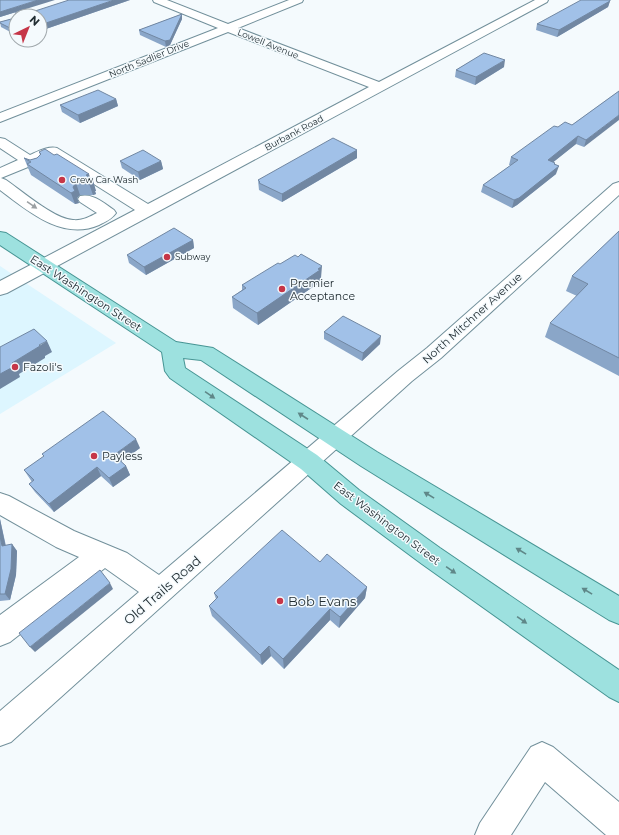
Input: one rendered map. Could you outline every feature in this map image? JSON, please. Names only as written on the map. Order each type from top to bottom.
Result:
[{"type":"main road","name":"East Washington Street","points":[[0,237],[171,349],[206,354],[323,449],[350,497],[619,687]]},
{"type":"main road","name":"East Washington Street","points":[[171,349],[174,371],[323,449],[619,611]]},
{"type":"street","name":"Lowell Avenue","points":[[158,0],[379,87]]},
{"type":"street","name":"North Sadlier Drive","points":[[0,118],[298,0]]},
{"type":"street","name":"Burbank Road","points":[[0,289],[543,0]]},
{"type":"street","points":[[0,124],[10,131],[0,135]]},
{"type":"street","points":[[0,142],[32,163]]},
{"type":"street","points":[[0,174],[32,163],[52,150],[148,211]]},
{"type":"street","points":[[0,183],[53,219],[66,224],[81,225],[97,220],[108,213],[86,199]]},
{"type":"street","name":"North Mitchner Avenue","points":[[323,449],[405,376],[434,354],[619,187]]},
{"type":"street","name":"Old Trails Road","points":[[0,731],[323,449]]},
{"type":"street","points":[[0,503],[65,539],[118,561],[160,592]]},
{"type":"street","points":[[0,632],[102,554]]},
{"type":"street","points":[[492,835],[542,758],[619,824]]},
{"type":"shaded area","points":[[0,266],[116,343],[0,414]]},
{"type":"building","points":[[0,0],[38,0],[13,8],[8,8],[8,9],[0,12]]},
{"type":"building","points":[[69,0],[114,0],[48,22],[48,8],[44,8]]},
{"type":"building","points":[[581,0],[610,1],[559,30],[537,24]]},
{"type":"building","points":[[182,14],[170,40],[165,41],[139,30]]},
{"type":"building","points":[[8,20],[8,27],[0,23]]},
{"type":"building","points":[[484,53],[505,60],[476,77],[456,70]]},
{"type":"building","points":[[98,90],[116,99],[78,115],[60,105]]},
{"type":"building","points":[[619,91],[619,115],[586,140],[578,136],[548,160],[559,166],[519,198],[514,200],[483,185],[518,160],[511,157],[554,126],[558,127],[565,122],[572,125]]},
{"type":"building","points":[[333,138],[357,150],[282,194],[259,183],[260,182],[258,180]]},
{"type":"building","points":[[45,149],[54,155],[57,154],[89,174],[86,175],[93,180],[90,181],[93,183],[76,183],[73,187],[75,191],[71,193],[27,164],[31,162],[24,158],[30,160],[37,158],[41,154],[39,152]]},
{"type":"building","points":[[143,150],[161,161],[138,172],[120,161]]},
{"type":"building","points":[[174,228],[193,240],[144,267],[127,255]]},
{"type":"building","points":[[619,231],[619,358],[550,323],[588,284],[572,276]]},
{"type":"building","points":[[301,254],[322,266],[318,269],[320,270],[257,313],[232,297],[246,288],[242,285],[278,263],[280,264],[295,255],[298,257]]},
{"type":"building","points":[[343,316],[381,336],[363,353],[324,332]]},
{"type":"building","points":[[34,329],[47,341],[12,363],[15,366],[0,374],[0,347]]},
{"type":"building","points":[[103,411],[136,439],[114,455],[126,466],[109,478],[97,467],[49,504],[29,484],[34,480],[24,470],[44,456],[42,454]]},
{"type":"building","points":[[282,530],[320,562],[327,554],[367,587],[340,617],[330,609],[283,659],[269,646],[260,655],[209,606],[218,597],[214,593]]},
{"type":"building","points":[[0,536],[2,546],[12,544],[11,569],[5,594],[0,594]]},
{"type":"building","points":[[100,570],[110,583],[30,647],[19,633]]},
{"type":"place","name":"Crew Car Wash","points":[[62,180]]},
{"type":"place","name":"Subway","points":[[167,257]]},
{"type":"place","name":"Premier Acceptance","points":[[282,289]]},
{"type":"place","name":"Fazoli's","points":[[15,367]]},
{"type":"place","name":"Payless","points":[[94,456]]},
{"type":"place","name":"Bob Evans","points":[[280,601]]}]
